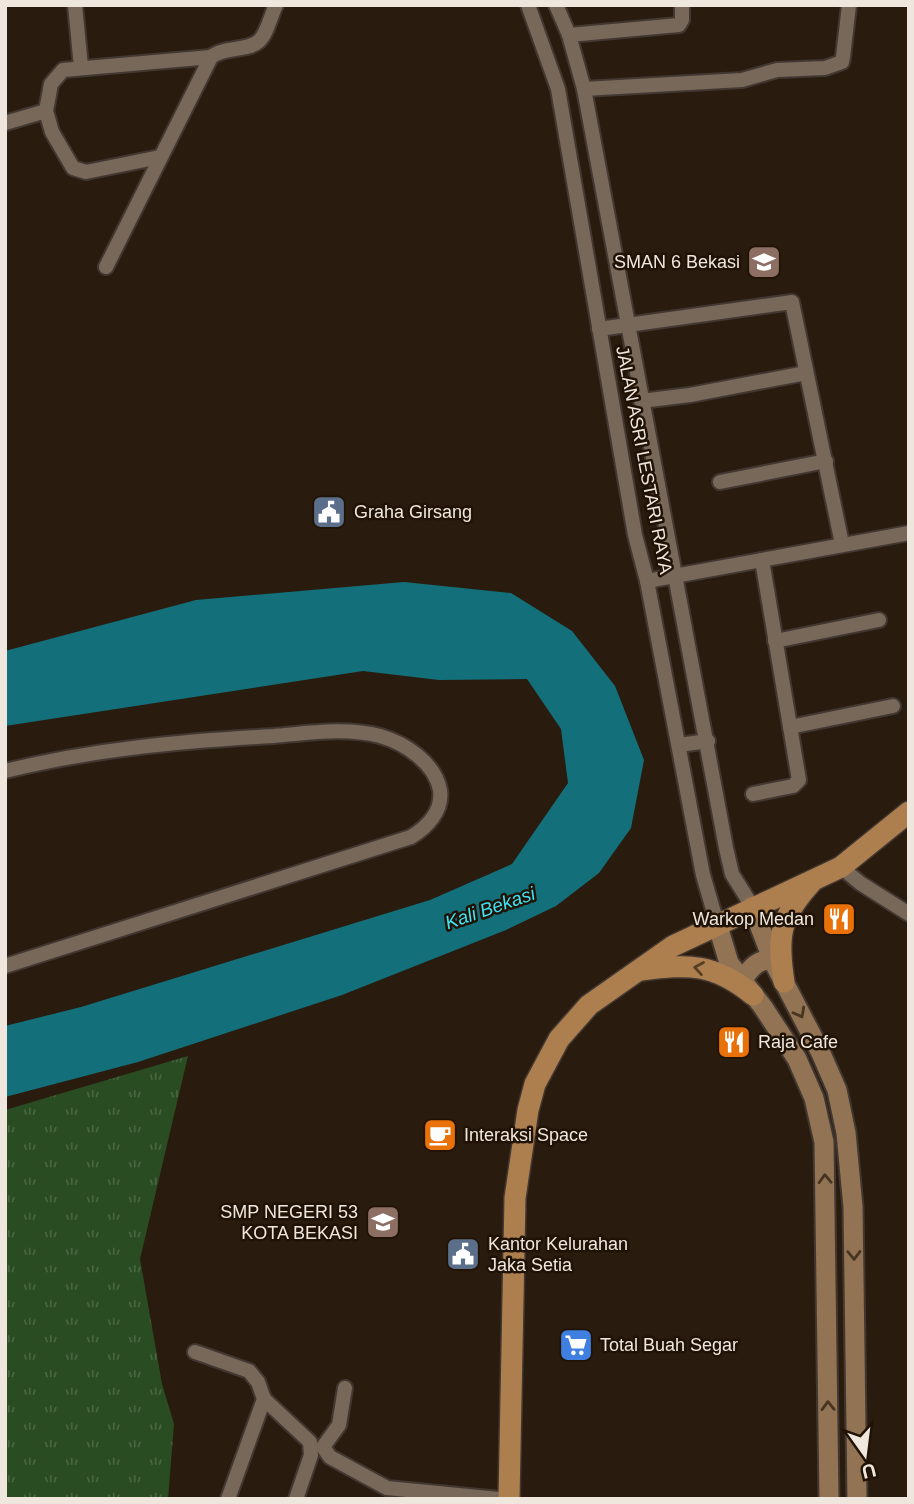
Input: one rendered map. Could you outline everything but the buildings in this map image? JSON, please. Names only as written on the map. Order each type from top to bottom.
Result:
[{"type":"main road","points":[[509,1499],[515,1198],[528,1110],[545,1062],[574,1019],[673,946],[752,906],[841,867],[909,812]]},
{"type":"main road","points":[[784,982],[780,957],[782,929],[793,902],[814,879]]},
{"type":"main road","points":[[752,906],[773,961],[837,1090],[846,1133],[853,1206],[856,1499]]},
{"type":"main road","points":[[718,923],[729,963],[797,1059],[814,1098],[824,1142],[827,1206],[829,1499]]},
{"type":"main road","points":[[748,987],[755,964],[773,961]]},
{"type":"main road","points":[[638,971],[679,965],[700,967],[719,972],[748,987]]},
{"type":"main road","points":[[827,1206],[853,1206]]},
{"type":"street","points":[[75,5],[81,67]]},
{"type":"street","points":[[106,267],[211,57],[218,52],[255,44],[261,38],[276,5]]},
{"type":"street","name":"JALAN ASRI LESTARI RAYA","points":[[528,5],[558,89],[635,535],[647,581],[704,875],[718,923]]},
{"type":"street","name":"JALAN ASRI LESTARI RAYA","points":[[556,5],[569,35],[584,89],[726,848],[732,874],[752,906]]},
{"type":"street","points":[[569,35],[678,25],[682,20],[682,5]]},
{"type":"street","points":[[584,89],[742,80],[777,70],[833,67],[842,62],[849,5]]},
{"type":"street","points":[[160,157],[86,172],[73,168],[58,143],[46,111],[51,84],[59,73],[81,67],[211,57]]},
{"type":"street","points":[[5,123],[46,111]]},
{"type":"street","points":[[583,226],[608,222]]},
{"type":"street","points":[[599,329],[627,327],[789,301],[795,306],[806,373],[842,544]]},
{"type":"street","points":[[641,401],[690,395],[806,373]]},
{"type":"street","points":[[720,482],[826,461]]},
{"type":"street","points":[[647,581],[909,533]]},
{"type":"street","points":[[753,794],[798,783],[762,560]]},
{"type":"street","points":[[775,641],[879,620]]},
{"type":"street","points":[[790,727],[893,706]]},
{"type":"street","points":[[5,771],[59,758],[171,742],[348,731],[379,735],[418,754],[439,784],[441,797],[427,827],[411,837],[5,966]]},
{"type":"street","points":[[679,745],[708,741]]},
{"type":"street","points":[[701,854],[714,862],[723,856],[726,848]]},
{"type":"street","points":[[841,867],[860,883],[909,914]]},
{"type":"street","points":[[195,1352],[249,1371],[258,1382],[264,1399],[310,1442],[311,1455],[296,1499]]},
{"type":"street","points":[[345,1388],[339,1425],[323,1447],[330,1457],[387,1488],[499,1499]]},
{"type":"street","points":[[228,1499],[264,1399]]},
{"type":"green space","points":[[188,1056],[140,1259],[162,1384],[174,1424],[168,1499],[5,1499],[5,1110]]},
{"type":"water","name":"Kali Bekasi","points":[[404,582],[511,593],[572,631],[615,686],[644,760],[631,828],[599,873],[556,906],[506,930],[342,995],[138,1062],[5,1097],[5,1026],[81,1007],[430,900],[512,864],[568,783],[561,729],[527,679],[439,680],[363,671],[5,726],[5,651],[196,600]]},
{"type":"place","name":"SMAN 6 Bekasi","points":[[764,262]]},
{"type":"place","name":"Graha Girsang","points":[[329,512]]},
{"type":"place","name":"Warkop Medan","points":[[839,919]]},
{"type":"place","name":"Raja Cafe","points":[[734,1042]]},
{"type":"place","name":"Interaksi Space","points":[[440,1135]]},
{"type":"place","name":"SMP NEGERI 53 KOTA BEKASI","points":[[383,1222]]},
{"type":"place","name":"Kantor Kelurahan Jaka Setia","points":[[463,1254]]},
{"type":"place","name":"Total Buah Segar","points":[[576,1345]]}]
